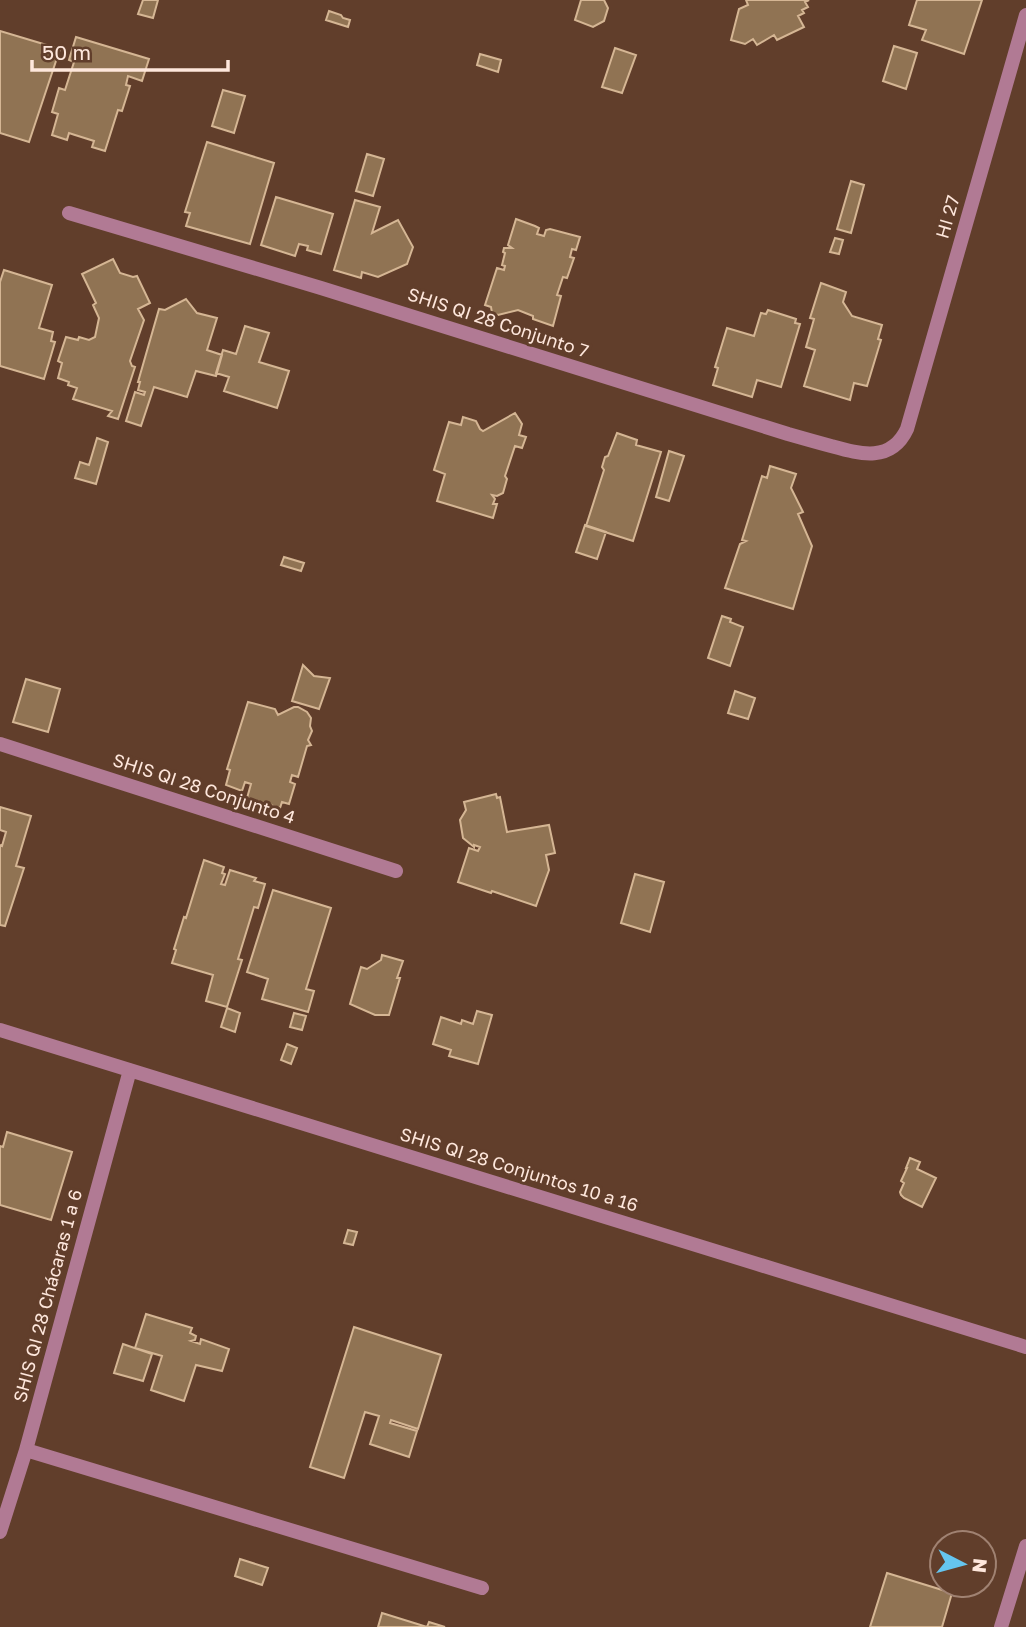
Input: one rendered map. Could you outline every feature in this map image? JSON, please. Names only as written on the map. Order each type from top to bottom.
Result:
[{"type":"street","name":"HI 27","points":[[907,429],[1026,15]]},
{"type":"street","name":"SHIS QI 28 Conjunto 7","points":[[69,213],[848,451],[869,454],[883,452],[897,444],[907,429]]},
{"type":"street","name":"SHIS QI 28 Conjunto 4","points":[[0,744],[396,872]]},
{"type":"street","name":"SHIS QI 28 Conjuntos 10 a 16","points":[[0,1030],[1026,1348]]},
{"type":"street","name":"SHIS QI 28 Chácaras 1 a 6","points":[[0,1532],[26,1450],[130,1070]]},
{"type":"street","points":[[26,1450],[482,1588]]},
{"type":"street","points":[[1001,1627],[1026,1546]]},
{"type":"building","points":[[143,0],[158,0],[153,18],[138,14]]},
{"type":"building","points":[[581,0],[604,0],[608,8],[604,21],[593,27],[575,20]]},
{"type":"building","points":[[746,0],[809,0],[805,2],[808,7],[802,10],[804,13],[798,16],[804,27],[777,40],[774,35],[757,45],[753,39],[745,44],[731,40],[739,9],[748,5]]},
{"type":"building","points":[[917,0],[982,0],[964,54],[922,40],[926,30],[909,25]]},
{"type":"building","points":[[329,11],[350,20],[348,27],[326,20]]},
{"type":"building","points":[[0,31],[60,49],[29,142],[0,133]]},
{"type":"building","points":[[76,37],[149,59],[142,81],[128,76],[126,85],[130,86],[122,111],[118,110],[105,151],[92,147],[94,141],[69,133],[67,140],[52,135],[58,114],[52,112],[59,88],[65,90],[74,62],[69,60]]},
{"type":"building","points":[[894,46],[917,53],[906,89],[883,81]]},
{"type":"building","points":[[615,48],[636,55],[622,93],[602,87]]},
{"type":"building","points":[[480,54],[501,60],[498,72],[477,65]]},
{"type":"building","points":[[223,90],[245,96],[234,133],[212,126]]},
{"type":"building","points":[[207,142],[274,163],[250,244],[186,226],[190,213],[185,212]]},
{"type":"building","points":[[367,154],[384,159],[373,196],[356,191]]},
{"type":"building","points":[[851,181],[864,185],[851,233],[837,229]]},
{"type":"building","points":[[276,197],[333,214],[321,254],[307,250],[308,246],[299,244],[295,256],[261,245]]},
{"type":"building","points":[[355,200],[380,207],[372,233],[398,220],[413,247],[407,264],[378,277],[362,272],[361,278],[334,270]]},
{"type":"building","points":[[516,219],[539,228],[537,234],[544,236],[546,230],[550,229],[580,237],[576,250],[572,249],[570,257],[574,258],[567,278],[563,277],[557,295],[561,296],[553,326],[518,310],[498,315],[485,305],[497,268],[504,270],[504,248],[512,248],[508,245]]},
{"type":"building","points":[[835,238],[843,240],[839,254],[830,252]]},
{"type":"building","points":[[113,259],[120,273],[137,276],[150,303],[138,309],[144,320],[130,361],[135,367],[118,419],[108,416],[112,411],[73,399],[77,388],[58,378],[62,363],[58,361],[66,337],[89,340],[95,337],[99,318],[93,305],[96,303],[82,274]]},
{"type":"building","points":[[4,270],[52,285],[39,328],[53,332],[51,341],[55,342],[44,379],[0,366],[0,282]]},
{"type":"building","points":[[821,283],[846,292],[843,302],[852,316],[882,325],[878,339],[881,340],[867,386],[854,383],[850,400],[804,386],[815,350],[806,347],[814,319],[810,318]]},
{"type":"building","points":[[186,299],[197,313],[217,318],[207,350],[222,355],[216,376],[196,371],[187,397],[154,387],[141,426],[126,421],[135,392],[144,395],[145,392],[138,390],[138,382],[159,309],[165,310]]},
{"type":"building","points":[[768,310],[796,319],[795,323],[800,324],[781,387],[757,380],[752,397],[713,385],[718,368],[715,367],[727,328],[754,336],[761,313],[766,314]]},
{"type":"building","points":[[245,326],[269,333],[259,362],[289,371],[277,408],[224,391],[229,377],[216,373],[223,350],[236,354]]},
{"type":"building","points":[[515,413],[522,424],[519,435],[526,437],[522,448],[515,446],[505,476],[507,479],[503,493],[492,495],[495,499],[493,504],[497,504],[493,518],[437,501],[445,474],[434,470],[449,422],[461,425],[463,417],[476,421],[483,431]]},
{"type":"building","points":[[617,433],[637,440],[636,445],[661,452],[633,541],[586,526],[604,470],[602,467],[605,457],[608,456]]},
{"type":"building","points":[[97,438],[108,442],[96,484],[75,478],[80,462],[89,465]]},
{"type":"building","points":[[669,451],[684,456],[669,501],[656,497]]},
{"type":"building","points":[[770,466],[796,474],[791,488],[803,512],[798,514],[812,546],[793,609],[725,588],[740,544],[746,541],[742,540],[762,476],[767,478]]},
{"type":"building","points":[[585,525],[606,532],[597,559],[576,552]]},
{"type":"building","points":[[284,557],[304,563],[301,571],[281,565]]},
{"type":"building","points":[[722,616],[743,627],[730,666],[708,658]]},
{"type":"building","points":[[303,665],[314,676],[330,678],[319,709],[292,701]]},
{"type":"building","points":[[26,679],[60,689],[48,732],[13,722]]},
{"type":"building","points":[[735,691],[755,698],[748,719],[728,713]]},
{"type":"building","points":[[248,702],[275,709],[278,715],[298,707],[311,718],[312,731],[308,740],[311,745],[307,746],[298,777],[292,775],[290,782],[295,784],[289,804],[282,802],[280,808],[247,798],[251,784],[245,782],[242,791],[226,785],[230,770],[227,769]]},
{"type":"building","points":[[496,794],[497,798],[500,797],[507,832],[549,825],[555,853],[546,855],[549,870],[536,906],[458,882],[469,848],[478,851],[480,847],[474,847],[463,838],[460,820],[466,810],[464,802]]},
{"type":"building","points":[[0,807],[31,816],[16,866],[24,868],[5,926],[0,925],[0,845],[2,846],[6,832],[0,830]]},
{"type":"building","points":[[204,860],[224,867],[222,873],[225,874],[221,884],[225,885],[230,870],[256,878],[254,881],[265,884],[258,908],[254,907],[238,959],[242,960],[227,1007],[206,1001],[213,975],[172,963],[176,950],[174,949]]},
{"type":"building","points":[[635,874],[664,882],[650,932],[621,923]]},
{"type":"building","points":[[273,890],[331,908],[306,989],[314,991],[308,1012],[262,999],[268,979],[247,972]]},
{"type":"building","points":[[382,955],[403,961],[389,1015],[375,1015],[350,1004],[361,967],[367,969],[381,960]]},
{"type":"building","points":[[227,1008],[240,1013],[235,1032],[221,1027]]},
{"type":"building","points":[[477,1011],[492,1015],[478,1064],[449,1056],[451,1050],[433,1044],[441,1017],[461,1024],[462,1020],[473,1024]]},
{"type":"building","points":[[294,1013],[306,1016],[302,1030],[290,1027]]},
{"type":"building","points":[[287,1044],[297,1048],[291,1064],[281,1060]]},
{"type":"building","points":[[7,1132],[72,1152],[51,1220],[0,1205],[0,1146],[3,1147]]},
{"type":"building","points":[[910,1158],[920,1162],[917,1169],[936,1178],[922,1207],[904,1198],[900,1192],[904,1183],[901,1181]]},
{"type":"building","points":[[348,1230],[357,1232],[353,1245],[344,1243]]},
{"type":"building","points":[[146,1314],[192,1328],[190,1333],[196,1336],[195,1340],[191,1341],[200,1344],[201,1339],[229,1349],[222,1371],[196,1365],[184,1401],[151,1390],[162,1356],[135,1348]]},
{"type":"building","points":[[354,1327],[441,1355],[418,1429],[391,1420],[390,1423],[417,1431],[409,1457],[370,1444],[379,1416],[365,1412],[344,1478],[310,1467]]},
{"type":"building","points":[[123,1344],[152,1354],[143,1381],[114,1373]]},
{"type":"building","points":[[240,1559],[268,1568],[262,1585],[235,1576]]},
{"type":"building","points":[[887,1573],[928,1586],[928,1599],[950,1599],[942,1627],[870,1627]]},
{"type":"building","points":[[382,1613],[427,1627],[378,1627]]},
{"type":"building","points":[[429,1622],[445,1627],[427,1627]]}]
